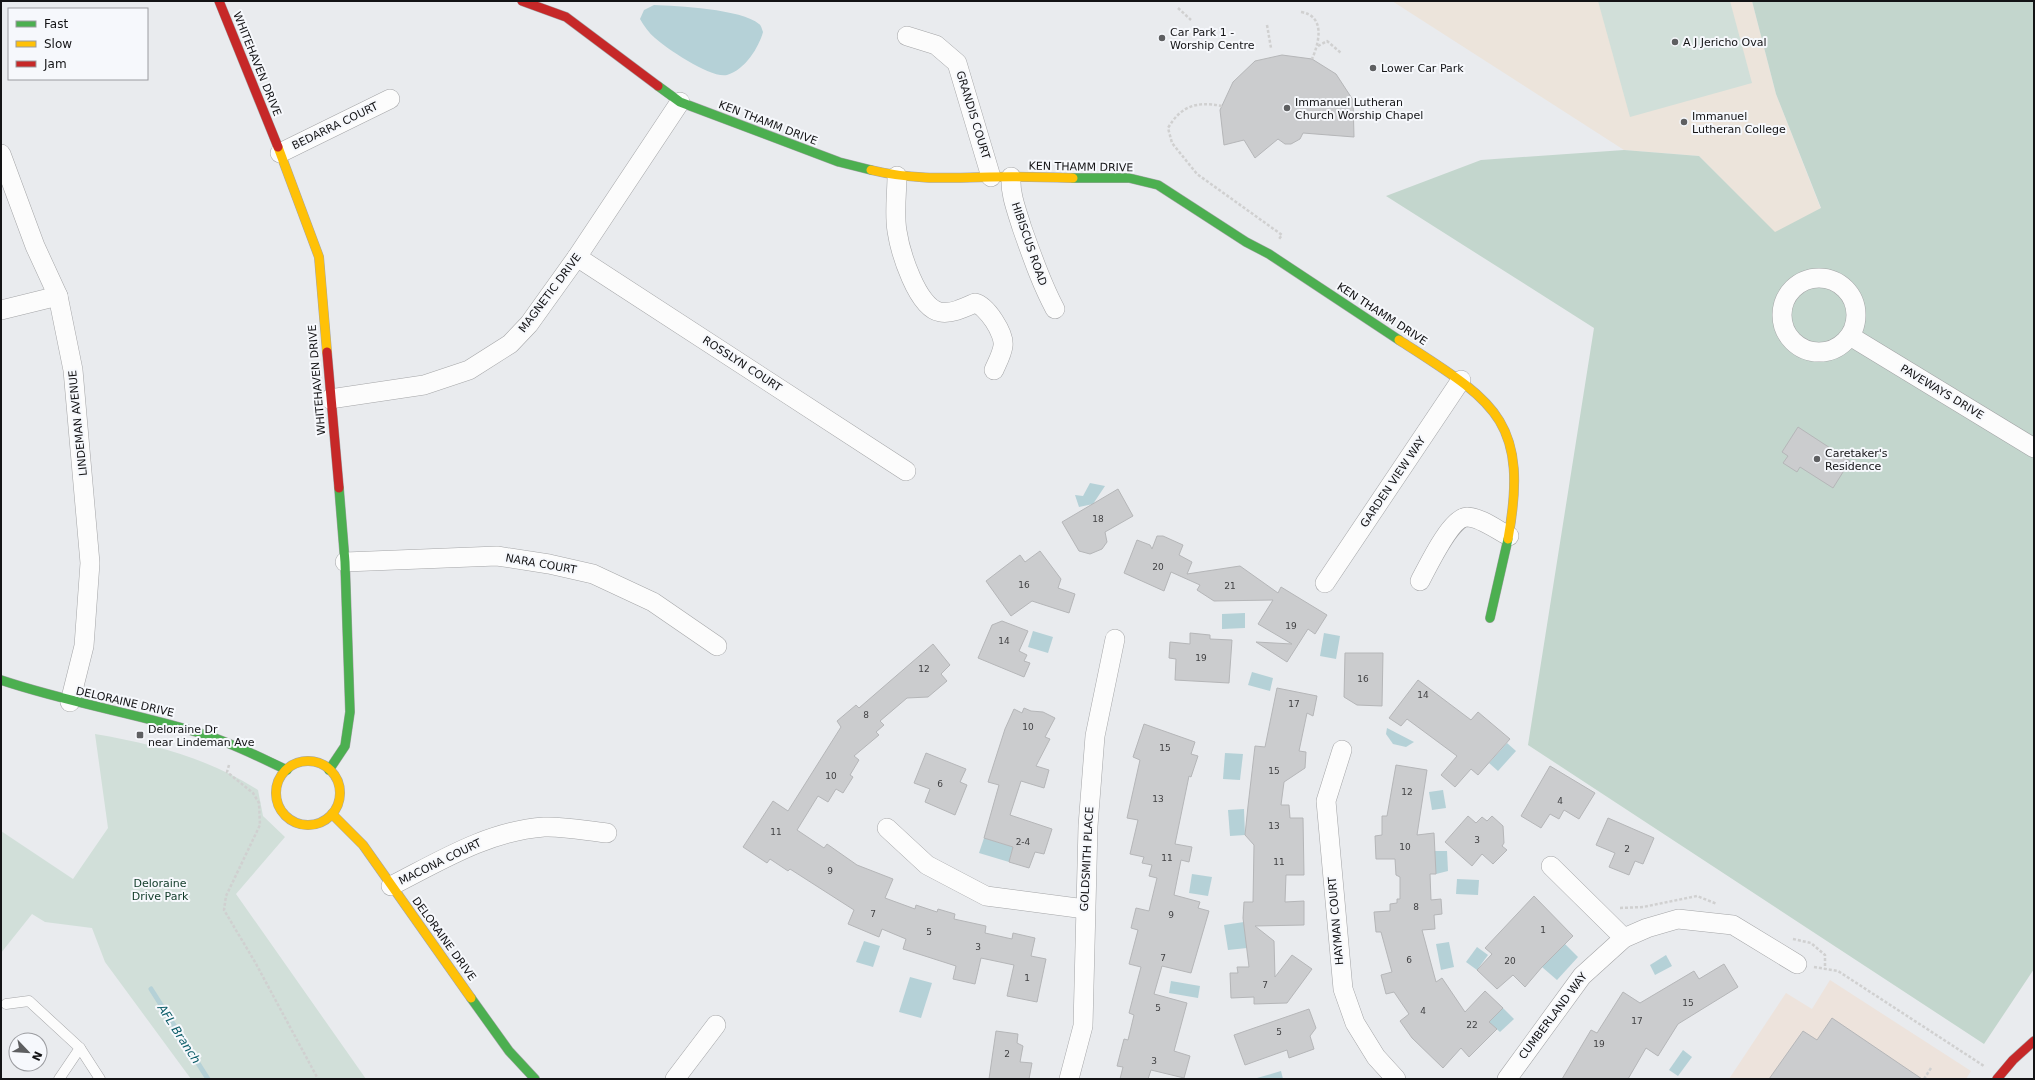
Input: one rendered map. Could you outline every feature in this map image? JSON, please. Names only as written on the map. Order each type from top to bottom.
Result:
[{"type":"street","name":"WHITEHAVEN DRIVE","points":[[219,1],[280,153],[319,257],[344,562],[350,712],[345,746],[329,770]]},
{"type":"street","name":"KEN THAMM DRIVE","points":[[522,1],[566,17],[680,102],[839,162],[897,176],[938,179],[991,177],[1129,178],[1158,185],[1246,242],[1269,254],[1461,380],[1488,404],[1503,424],[1513,450],[1515,485],[1509,536],[1490,618]]},
{"type":"street","name":"GRANDIS COURT","points":[[907,36],[936,45],[957,63],[991,177]]},
{"type":"street","name":"BEDARRA COURT","points":[[280,153],[390,100]]},
{"type":"street","name":"MAGNETIC DRIVE","points":[[330,399],[424,385],[469,370],[510,344],[529,324],[577,257],[680,102]]},
{"type":"street","name":"LINDEMAN AVENUE","points":[[1,154],[35,246],[58,296],[73,370],[90,563],[84,646],[70,702]]},
{"type":"street","points":[[897,176],[896,230],[904,260],[916,289],[928,304],[939,312],[953,312],[975,303],[984,308],[993,319],[1003,340],[1003,347],[994,370]]},
{"type":"street","name":"HIBISCUS ROAD","points":[[1011,177],[1013,200],[1043,287],[1054,309]]},
{"type":"street","name":"ROSSLYN COURT","points":[[577,257],[906,471]]},
{"type":"street","points":[[1,310],[58,296]]},
{"type":"street","name":"PAVEWAYS DRIVE","points":[[1850,336],[2034,448]]},
{"type":"street","name":"GARDEN VIEW WAY","points":[[1325,583],[1461,380]]},
{"type":"street","points":[[1420,581],[1447,533],[1462,517],[1478,520],[1509,536]]},
{"type":"street","name":"NARA COURT","points":[[344,562],[497,556],[550,564],[592,574],[652,602],[717,646]]},
{"type":"street","name":"GOLDSMITH PLACE","points":[[1069,1079],[1083,1026],[1088,826],[1095,736],[1115,638]]},
{"type":"street","name":"DELORAINE DRIVE","points":[[1,680],[70,702],[144,718],[202,734],[287,770]]},
{"type":"street","name":"HAYMAN COURT","points":[[1342,750],[1326,801],[1343,989],[1355,1022],[1376,1057],[1396,1079]]},
{"type":"street","points":[[303,762],[317,763],[329,770],[337,782],[339,796],[337,805],[332,814],[324,821],[304,825],[294,822],[285,816],[279,808],[276,798],[276,787],[280,778],[287,770],[303,762]]},
{"type":"street","name":"DELORAINE DRIVE","points":[[332,814],[363,845],[509,1051],[535,1079]]},
{"type":"street","name":"MACONA COURT","points":[[391,886],[471,845],[508,832],[544,827],[607,833]]},
{"type":"street","points":[[887,828],[927,865],[986,896],[1085,909]]},
{"type":"street","points":[[1551,866],[1624,938]]},
{"type":"street","name":"CUMBERLAND WAY","points":[[1507,1079],[1582,976],[1624,938],[1647,928],[1678,919],[1733,925],[1797,964]]},
{"type":"street","points":[[675,1079],[716,1025]]},
{"type":"street","points":[[1997,1079],[2013,1060],[2034,1041]]},
{"type":"lane","points":[[6,1004],[29,1000],[80,1048],[100,1079]]},
{"type":"lane","points":[[59,1079],[80,1048]]},
{"type":"path","points":[[1178,8],[1191,20]]},
{"type":"path","points":[[1301,12],[1306,12],[1315,19],[1319,31],[1318,46],[1312,59]]},
{"type":"path","points":[[1267,25],[1271,48]]},
{"type":"path","points":[[1318,46],[1328,41],[1341,53]]},
{"type":"path","points":[[1222,106],[1203,104],[1179,112],[1168,128],[1172,143],[1197,174],[1282,235],[1269,254]]},
{"type":"path","points":[[233,747],[227,772],[253,793],[259,804],[260,825],[226,896],[224,910],[255,962],[318,1079]]},
{"type":"path","points":[[1797,964],[1838,971],[1987,1068]]},
{"type":"path","points":[[1924,1079],[1931,1068]]},
{"type":"shaded area","name":"Immanuel Lutheran College","points":[[1392,1],[1752,1],[1776,94],[1821,209],[1775,233],[1699,156],[1624,150]]},
{"type":"shaded area","points":[[1830,980],[1971,1071],[1966,1079],[1729,1079],[1786,993],[1812,1009]]},
{"type":"green space","name":"A J Jericho Oval","points":[[1598,1],[1730,1],[1752,83],[1630,117]]},
{"type":"green space","points":[[1752,1],[2034,1],[2034,969],[1984,1044],[1528,745],[1594,328],[1386,196],[1481,160],[1624,150],[1699,156],[1775,232],[1821,208],[1776,94]]},
{"type":"green space","name":"Deloraine Drive Park","points":[[95,734],[138,742],[180,754],[220,769],[258,790],[263,816],[285,837],[236,894],[366,1079],[191,1079],[105,962],[92,928],[45,922],[32,914],[1,953],[1,831],[73,879],[108,828]]},
{"type":"water","points":[[654,5],[709,9],[739,15],[751,19],[759,24],[763,32],[755,51],[740,68],[727,75],[720,75],[690,62],[669,49],[651,34],[640,19],[644,10]]},
{"type":"water","points":[[1090,483],[1105,486],[1093,504],[1079,507],[1075,495],[1083,496]]},
{"type":"water","points":[[1245,613],[1245,628],[1222,629],[1222,614]]},
{"type":"water","points":[[1033,631],[1053,637],[1048,653],[1028,647]]},
{"type":"water","points":[[1324,633],[1340,636],[1336,659],[1320,656]]},
{"type":"water","points":[[1252,672],[1273,678],[1270,691],[1248,685]]},
{"type":"water","points":[[1387,728],[1414,742],[1406,747],[1393,744],[1386,734]]},
{"type":"water","points":[[1507,743],[1516,751],[1498,771],[1489,763]]},
{"type":"water","points":[[1225,753],[1243,754],[1240,780],[1223,779]]},
{"type":"water","points":[[1443,790],[1446,808],[1432,810],[1429,792]]},
{"type":"water","points":[[1244,809],[1245,835],[1230,836],[1228,810]]},
{"type":"water","points":[[984,838],[1013,847],[1009,862],[979,853]]},
{"type":"water","points":[[1433,851],[1447,851],[1448,871],[1436,874]]},
{"type":"water","points":[[1192,874],[1212,877],[1208,896],[1189,893]]},
{"type":"water","points":[[1457,879],[1479,880],[1478,895],[1456,894]]},
{"type":"water","points":[[1244,922],[1247,948],[1228,950],[1224,925]]},
{"type":"water","points":[[864,941],[880,946],[873,967],[856,962]]},
{"type":"water","points":[[1449,942],[1454,967],[1441,970],[1436,944]]},
{"type":"water","points":[[1565,944],[1578,957],[1557,980],[1542,967]]},
{"type":"water","points":[[1477,947],[1488,955],[1477,970],[1466,962]]},
{"type":"water","points":[[1666,955],[1672,966],[1655,975],[1650,965]]},
{"type":"water","points":[[910,977],[932,983],[921,1018],[899,1012]]},
{"type":"water","points":[[1171,981],[1200,986],[1198,998],[1169,993]]},
{"type":"water","points":[[1503,1008],[1514,1019],[1500,1032],[1489,1022]]},
{"type":"water","points":[[1683,1050],[1692,1057],[1678,1076],[1669,1070]]},
{"type":"water","points":[[1281,1071],[1283,1079],[1257,1079],[1257,1078]]},
{"type":"building","name":"Immanuel Lutheran Church Worship Chapel","points":[[1282,55],[1312,59],[1336,74],[1353,100],[1354,137],[1303,133],[1300,139],[1291,144],[1285,144],[1278,139],[1255,158],[1244,140],[1224,145],[1220,110],[1233,82],[1255,61]]},
{"type":"building","name":"Caretaker's Residence","points":[[1798,427],[1850,461],[1833,488],[1800,467],[1797,472],[1783,463],[1788,456],[1782,452]]},
{"type":"building","points":[[1118,489],[1133,516],[1105,532],[1107,542],[1102,549],[1090,554],[1079,551],[1062,522]]},
{"type":"building","points":[[1157,536],[1163,536],[1183,545],[1179,555],[1192,562],[1187,574],[1240,566],[1278,593],[1281,587],[1327,615],[1315,634],[1308,629],[1287,662],[1256,642],[1292,644],[1258,624],[1273,600],[1214,601],[1197,590],[1200,585],[1171,572],[1164,591],[1124,573],[1137,540],[1150,545],[1152,549]]},
{"type":"building","points":[[1040,551],[1061,579],[1058,588],[1075,594],[1069,613],[1032,601],[1011,616],[986,581],[1020,555],[1025,562]]},
{"type":"building","points":[[1002,621],[1028,631],[1019,651],[1027,655],[1024,661],[1030,663],[1024,677],[978,658],[992,625]]},
{"type":"building","points":[[1190,633],[1210,635],[1210,639],[1232,640],[1229,683],[1175,680],[1176,659],[1169,658],[1170,642],[1190,644]]},
{"type":"building","points":[[933,644],[950,665],[941,674],[947,681],[928,697],[907,698],[880,721],[884,725],[876,732],[879,735],[854,756],[859,760],[850,775],[853,777],[843,793],[836,789],[828,802],[818,796],[797,830],[824,848],[827,844],[857,865],[893,879],[885,898],[915,909],[916,905],[937,912],[938,909],[955,914],[954,919],[986,926],[985,933],[1012,939],[1013,933],[1035,938],[1031,956],[1046,959],[1037,1002],[1007,996],[1014,965],[981,958],[975,984],[953,979],[956,966],[903,949],[906,939],[882,929],[879,937],[848,924],[854,910],[790,869],[788,871],[770,859],[767,863],[743,847],[773,801],[788,811],[841,727],[837,721],[856,705],[859,708]]},
{"type":"building","points":[[1345,653],[1383,653],[1382,706],[1357,705],[1344,697]]},
{"type":"building","points":[[1418,680],[1471,720],[1478,712],[1510,739],[1478,775],[1471,769],[1455,787],[1441,775],[1457,756],[1407,719],[1401,726],[1389,718]]},
{"type":"building","points":[[1277,688],[1317,696],[1313,716],[1307,713],[1299,751],[1306,752],[1305,768],[1284,782],[1281,805],[1289,805],[1290,818],[1303,818],[1304,875],[1286,875],[1285,902],[1304,901],[1304,925],[1255,926],[1274,941],[1275,977],[1292,955],[1312,969],[1287,1003],[1254,1004],[1254,997],[1231,998],[1230,973],[1238,973],[1237,967],[1249,967],[1243,918],[1244,902],[1253,902],[1254,845],[1245,835],[1255,746],[1265,747]]},
{"type":"building","points":[[1024,708],[1031,711],[1043,712],[1055,718],[1045,737],[1050,739],[1036,766],[1049,770],[1044,788],[1021,781],[1010,815],[1052,829],[1044,854],[1035,852],[1029,868],[1009,862],[1013,847],[984,838],[999,785],[988,782],[1005,729],[1014,709],[1022,713]]},
{"type":"building","points":[[1144,724],[1195,742],[1191,754],[1198,756],[1191,777],[1189,776],[1175,844],[1192,847],[1189,862],[1181,860],[1174,895],[1200,902],[1198,908],[1209,911],[1191,973],[1162,966],[1154,994],[1187,1003],[1174,1051],[1190,1056],[1184,1078],[1151,1070],[1148,1079],[1120,1079],[1123,1067],[1117,1066],[1124,1039],[1128,1040],[1134,1015],[1129,1013],[1141,967],[1129,964],[1138,930],[1131,928],[1136,908],[1149,911],[1157,878],[1149,876],[1152,865],[1142,863],[1144,857],[1130,854],[1138,820],[1127,818],[1140,760],[1133,757]]},
{"type":"building","points":[[926,753],[966,769],[960,782],[967,785],[955,815],[925,802],[930,789],[914,783]]},
{"type":"building","points":[[1396,765],[1427,770],[1417,835],[1434,833],[1436,874],[1430,874],[1431,900],[1441,899],[1442,914],[1434,915],[1435,929],[1422,930],[1436,982],[1442,978],[1465,1012],[1485,991],[1503,1008],[1489,1022],[1497,1029],[1469,1057],[1461,1048],[1443,1068],[1412,1038],[1400,1021],[1409,1014],[1394,992],[1386,994],[1381,975],[1392,972],[1381,932],[1376,932],[1374,912],[1390,911],[1390,904],[1397,903],[1397,899],[1400,899],[1400,877],[1396,875],[1395,859],[1376,859],[1375,836],[1382,835],[1382,816],[1387,816]]},
{"type":"building","points":[[1550,766],[1595,793],[1579,819],[1564,810],[1559,819],[1550,814],[1541,828],[1521,816]]},
{"type":"building","points":[[1468,816],[1476,823],[1482,817],[1487,821],[1492,816],[1503,826],[1504,843],[1502,846],[1507,850],[1493,864],[1482,854],[1472,866],[1445,842]]},
{"type":"building","points":[[1608,818],[1654,838],[1643,864],[1635,861],[1629,875],[1609,867],[1615,853],[1596,845]]},
{"type":"building","points":[[1534,896],[1573,936],[1542,967],[1525,987],[1513,975],[1497,989],[1477,970],[1492,954],[1485,948]]},
{"type":"building","points":[[1724,964],[1738,987],[1678,1024],[1658,1056],[1646,1048],[1628,1079],[1562,1079],[1591,1030],[1597,1033],[1623,992],[1640,1003],[1694,971],[1699,979]]},
{"type":"building","points":[[1309,1009],[1316,1028],[1310,1036],[1314,1049],[1289,1058],[1287,1050],[1245,1065],[1234,1035]]},
{"type":"building","points":[[1832,1018],[1922,1079],[1769,1079],[1803,1031],[1817,1040]]},
{"type":"building","points":[[996,1031],[1018,1034],[1017,1043],[1023,1046],[1020,1062],[1032,1063],[1029,1079],[989,1079]]},
{"type":"waterway","name":"AFL Branch","points":[[151,989],[208,1079]]},
{"type":"traffic: fast","points":[[658,86],[680,102],[839,162],[871,170]]},
{"type":"traffic: fast","points":[[1073,178],[1129,178],[1158,185],[1246,242],[1269,254],[1399,340]]},
{"type":"traffic: fast","points":[[329,770],[345,746],[350,712],[345,562],[339,488]]},
{"type":"traffic: fast","points":[[1490,618],[1508,539]]},
{"type":"traffic: fast","points":[[1,680],[50,695],[150,719],[200,733],[233,745],[287,770]]},
{"type":"traffic: fast","points":[[471,998],[509,1051],[535,1079]]},
{"type":"traffic: slow","points":[[278,147],[319,257],[327,352]]},
{"type":"traffic: slow","points":[[871,170],[930,178],[1073,178]]},
{"type":"traffic: slow","points":[[1399,340],[1459,380],[1481,398],[1497,417],[1508,439],[1513,465],[1513,498],[1508,539]]},
{"type":"traffic: slow","points":[[308,761],[326,767],[334,775],[340,793],[334,811],[326,819],[308,825],[290,819],[282,811],[276,793],[282,775],[290,767],[308,761]]},
{"type":"traffic: slow","points":[[332,814],[363,845],[471,998]]},
{"type":"traffic: jam","points":[[219,1],[278,147]]},
{"type":"traffic: jam","points":[[522,1],[566,17],[658,86]]},
{"type":"traffic: jam","points":[[327,352],[339,488]]},
{"type":"traffic: jam","points":[[1997,1079],[2013,1060],[2034,1041]]},
{"type":"place","name":"Car Park 1 - Worship Centre","points":[[1162,38]]},
{"type":"place","name":"A J Jericho Oval","points":[[1675,42]]},
{"type":"place","name":"Lower Car Park","points":[[1373,68]]},
{"type":"place","name":"Immanuel Lutheran Church Worship Chapel","points":[[1287,108]]},
{"type":"place","name":"Immanuel Lutheran College","points":[[1684,122]]},
{"type":"place","name":"Caretaker's Residence","points":[[1817,459]]},
{"type":"place","name":"Deloraine Dr near Lindeman Ave","points":[[140,735]]}]
